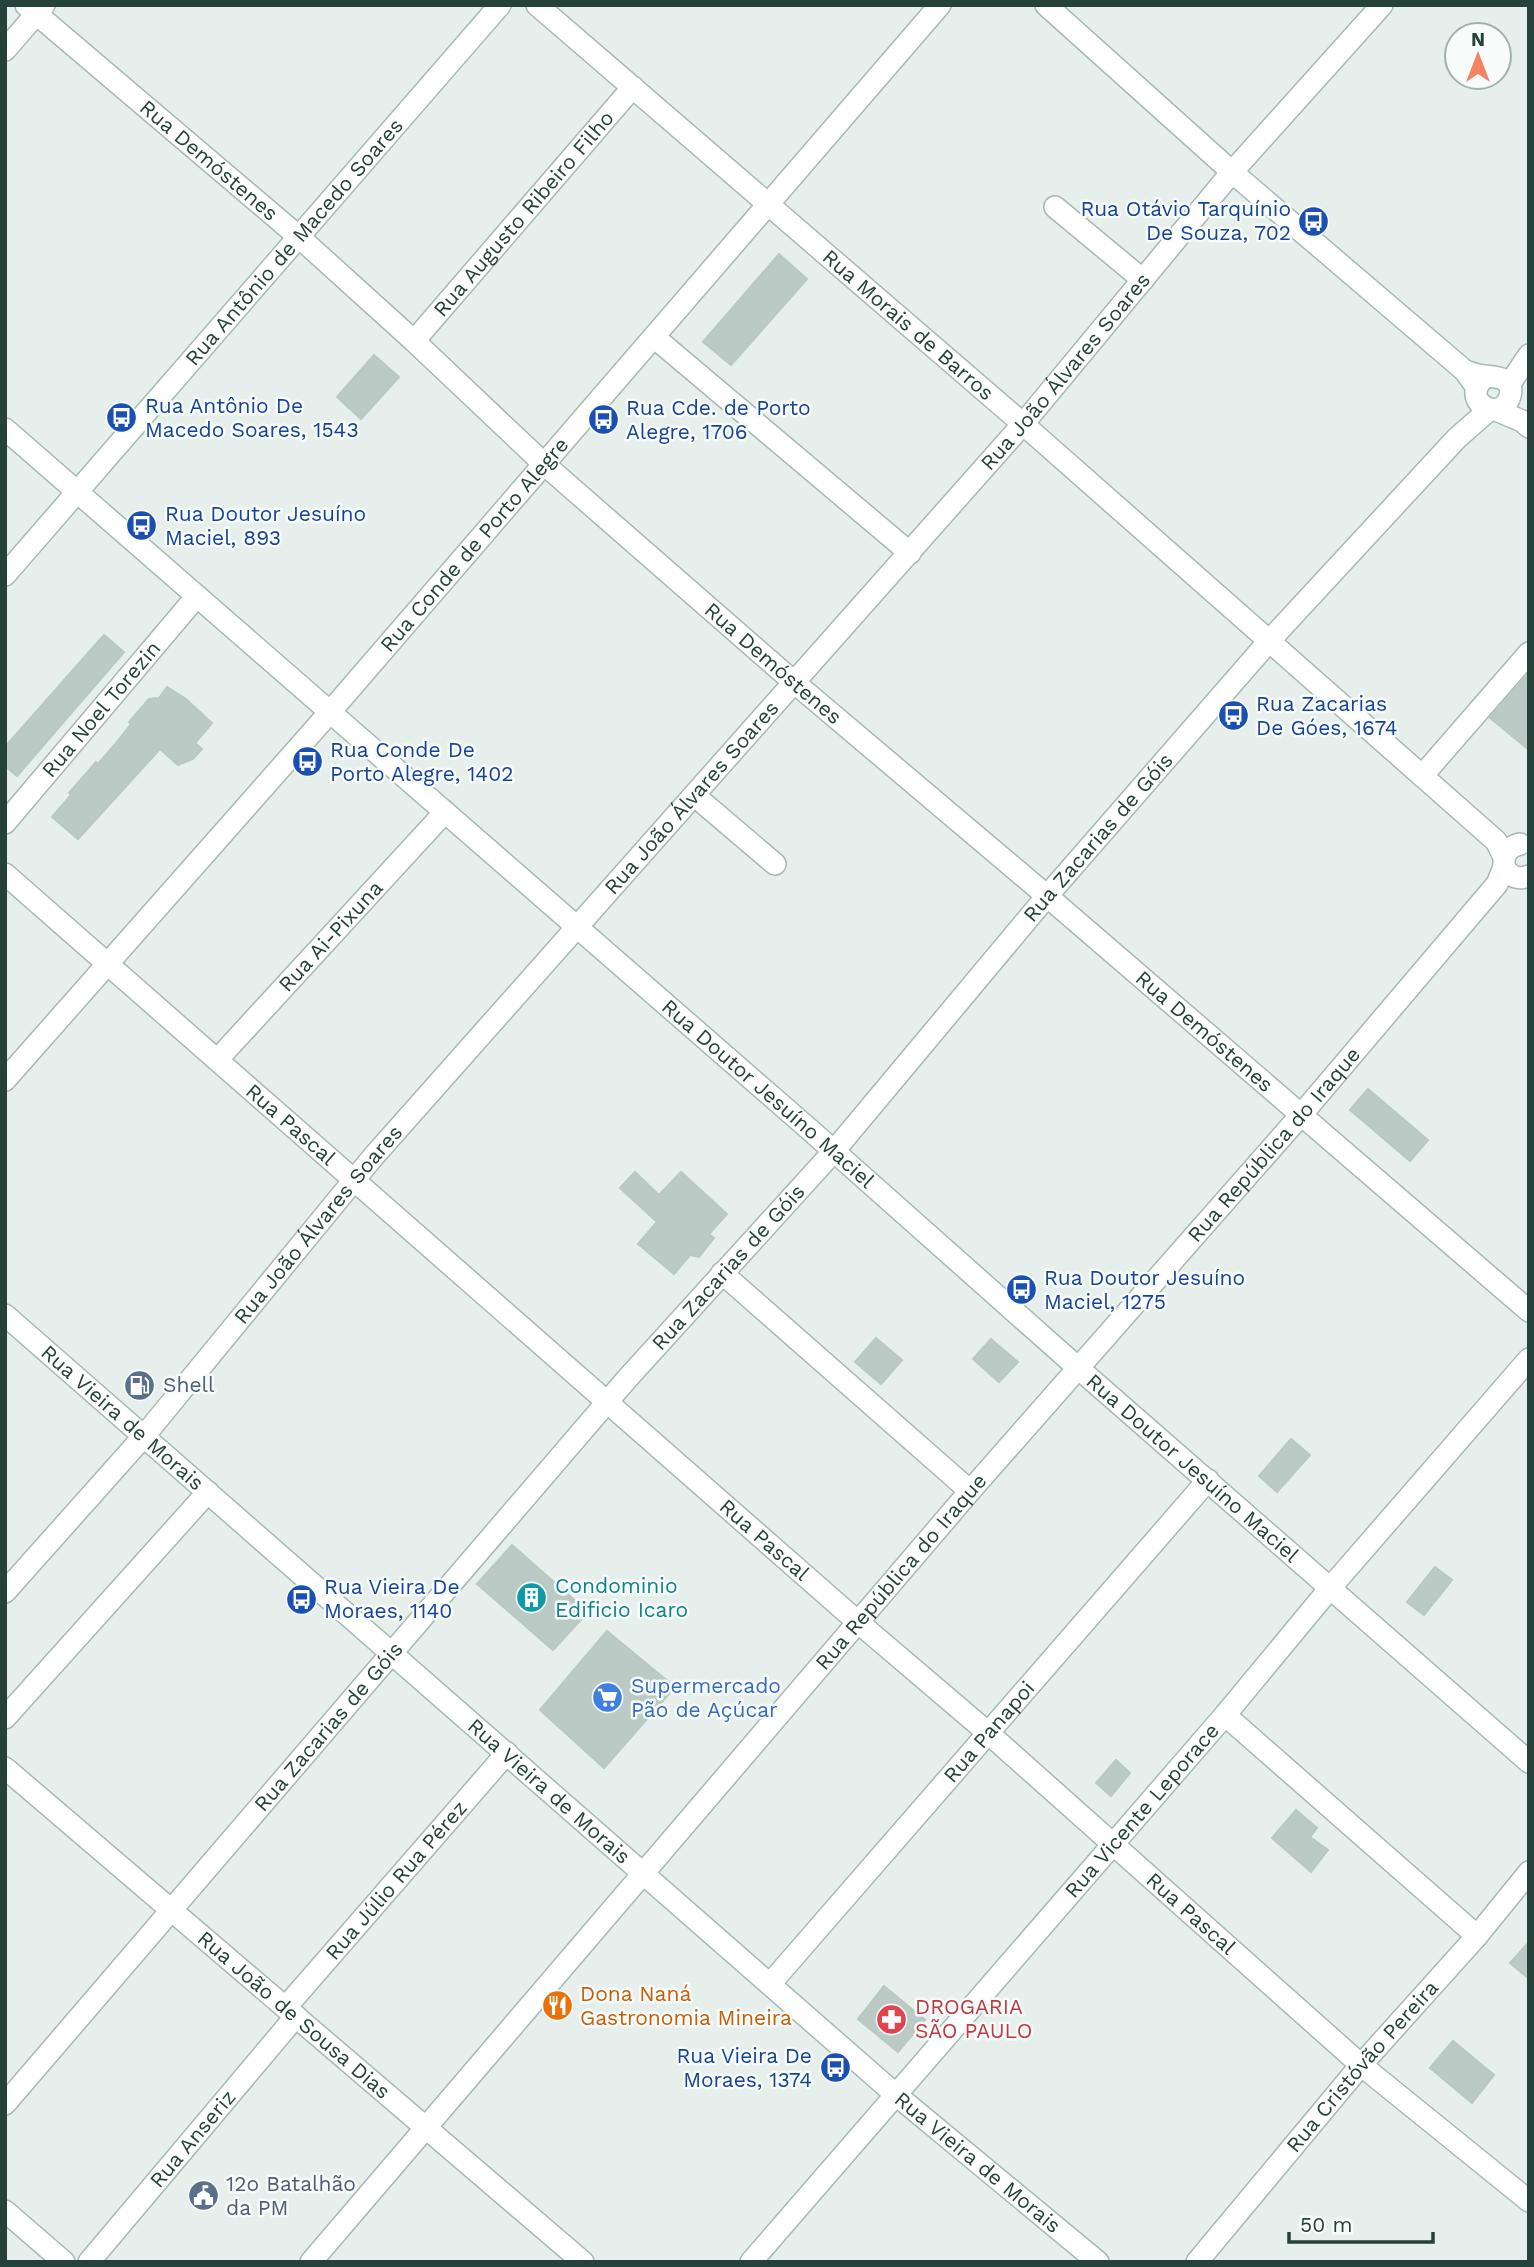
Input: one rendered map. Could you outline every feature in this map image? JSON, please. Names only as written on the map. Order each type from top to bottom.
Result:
[{"type":"street","name":"Rua Antônio de Macedo Soares","points":[[5,575],[500,5]]},
{"type":"street","name":"Rua Morais de Barros","points":[[537,5],[1023,424],[1270,640],[1517,862]]},
{"type":"street","name":"Rua Conde de Porto Alegre","points":[[5,1080],[330,712],[940,5]]},
{"type":"street","points":[[1046,5],[1232,172],[1489,390],[1525,424]]},
{"type":"street","name":"Rua João Álvares Soares","points":[[5,1592],[144,1436],[353,1181],[910,554],[1023,424],[1232,172],[1382,5]]},
{"type":"street","name":"Rua Demóstenes","points":[[35,8],[299,237],[544,464],[795,684],[1047,896],[1529,1311]]},
{"type":"street","points":[[5,50],[35,8]]},
{"type":"street","name":"Rua Augusto Ribeiro Filho","points":[[414,341],[633,87]]},
{"type":"street","points":[[1055,207],[1143,280]]},
{"type":"street","points":[[654,337],[910,554]]},
{"type":"street","name":"Rua Zacarias de Góis","points":[[5,2104],[626,1380],[834,1151],[1047,896],[1270,640],[1457,438],[1489,390],[1527,357]]},
{"type":"street","name":"Rua Doutor Jesuíno Maciel","points":[[5,429],[578,927],[1529,1762]]},
{"type":"street","name":"Rua Noel Torezin","points":[[5,823],[197,596]]},
{"type":"street","points":[[1422,776],[1529,653]]},
{"type":"street","points":[[695,796],[775,864]]},
{"type":"street","name":"Rua Ai-Pixuna","points":[[217,1060],[445,812]]},
{"type":"street","name":"Rua República do Iraque","points":[[311,2262],[970,1491],[1301,1115],[1517,862]]},
{"type":"street","name":"Rua Pascal","points":[[5,874],[353,1181],[987,1732],[1362,2065],[1529,2202]]},
{"type":"street","points":[[722,1273],[970,1491]]},
{"type":"street","name":"Rua Vieira de Morais","points":[[5,1315],[895,2094],[1098,2262]]},
{"type":"street","name":"Rua Vicente Leporace","points":[[751,2262],[1529,1359]]},
{"type":"street","name":"Rua Panapoi","points":[[770,1984],[1208,1480]]},
{"type":"street","points":[[5,1718],[208,1492]]},
{"type":"street","points":[[1225,1715],[1478,1936]]},
{"type":"street","name":"Rua Júlio Rua Pérez","points":[[291,2011],[507,1753]]},
{"type":"street","name":"Rua João de Sousa Dias","points":[[5,1768],[583,2262]]},
{"type":"street","name":"Rua Cristóvão Pereira","points":[[1197,2262],[1362,2065],[1478,1936],[1529,1872]]},
{"type":"street","name":"Rua Anseriz","points":[[89,2262],[291,2011]]},
{"type":"street","points":[[5,2211],[64,2262]]},
{"type":"building","points":[[779,254],[807,279],[731,365],[703,342]]},
{"type":"building","points":[[374,355],[399,377],[361,419],[337,397]]},
{"type":"building","points":[[104,635],[124,652],[17,776],[5,766],[5,747]]},
{"type":"building","points":[[1529,673],[1529,750],[1490,718]]},
{"type":"building","points":[[167,687],[186,699],[212,723],[195,743],[202,749],[193,759],[178,765],[160,749],[78,839],[52,817],[71,795],[69,793],[117,742],[131,724],[129,722],[149,699],[159,698]]},
{"type":"building","points":[[1368,1089],[1428,1140],[1410,1161],[1350,1110]]},
{"type":"building","points":[[635,1172],[659,1195],[681,1172],[727,1214],[709,1234],[714,1238],[699,1257],[690,1255],[674,1274],[638,1244],[657,1222],[620,1188]]},
{"type":"building","points":[[876,1338],[902,1360],[881,1384],[855,1362]]},
{"type":"building","points":[[991,1339],[1018,1362],[999,1382],[973,1359]]},
{"type":"building","points":[[1291,1439],[1310,1455],[1277,1492],[1259,1476]]},
{"type":"building","name":"Condominio Edificio Icaro","points":[[512,1545],[588,1612],[553,1650],[477,1584]]},
{"type":"building","points":[[1435,1567],[1452,1580],[1424,1615],[1407,1602]]},
{"type":"building","name":"Supermercado Pão de Açúcar","points":[[607,1631],[675,1687],[604,1768],[540,1710]]},
{"type":"building","points":[[1116,1760],[1130,1773],[1111,1796],[1096,1783]]},
{"type":"building","points":[[1296,1810],[1317,1828],[1310,1837],[1328,1850],[1311,1872],[1272,1838]]},
{"type":"building","points":[[1529,1942],[1529,1979],[1510,1963]]},
{"type":"building","name":"DROGARIA SÃO PAULO","points":[[884,1986],[925,2020],[898,2052],[858,2019]]},
{"type":"building","points":[[1453,2041],[1494,2075],[1472,2103],[1430,2068]]},
{"type":"place","name":"Rua Otávio Tarquínio De Souza, 702","points":[[1314,221]]},
{"type":"place","name":"Rua Antônio De Macedo Soares, 1543","points":[[122,418]]},
{"type":"place","name":"Rua Cde. de Porto Alegre, 1706","points":[[603,420]]},
{"type":"place","name":"Rua Doutor Jesuíno Maciel, 893","points":[[142,526]]},
{"type":"place","name":"Rua Zacarias De Góes, 1674","points":[[1233,716]]},
{"type":"place","name":"Rua Conde De Porto Alegre, 1402","points":[[307,762]]},
{"type":"place","name":"Rua Doutor Jesuíno Maciel, 1275","points":[[1021,1290]]},
{"type":"place","name":"Shell","points":[[140,1385]]},
{"type":"place","name":"Condominio Edificio Icaro","points":[[532,1598]]},
{"type":"place","name":"Rua Vieira De Moraes, 1140","points":[[301,1599]]},
{"type":"place","name":"Supermercado Pão de Açúcar","points":[[608,1698]]},
{"type":"place","name":"Dona Naná Gastronomia Mineira","points":[[557,2006]]},
{"type":"place","name":"DROGARIA SÃO PAULO","points":[[892,2019]]},
{"type":"place","name":"Rua Vieira De Moraes, 1374","points":[[835,2068]]},
{"type":"place","name":"12o Batalhão da PM","points":[[203,2196]]}]
